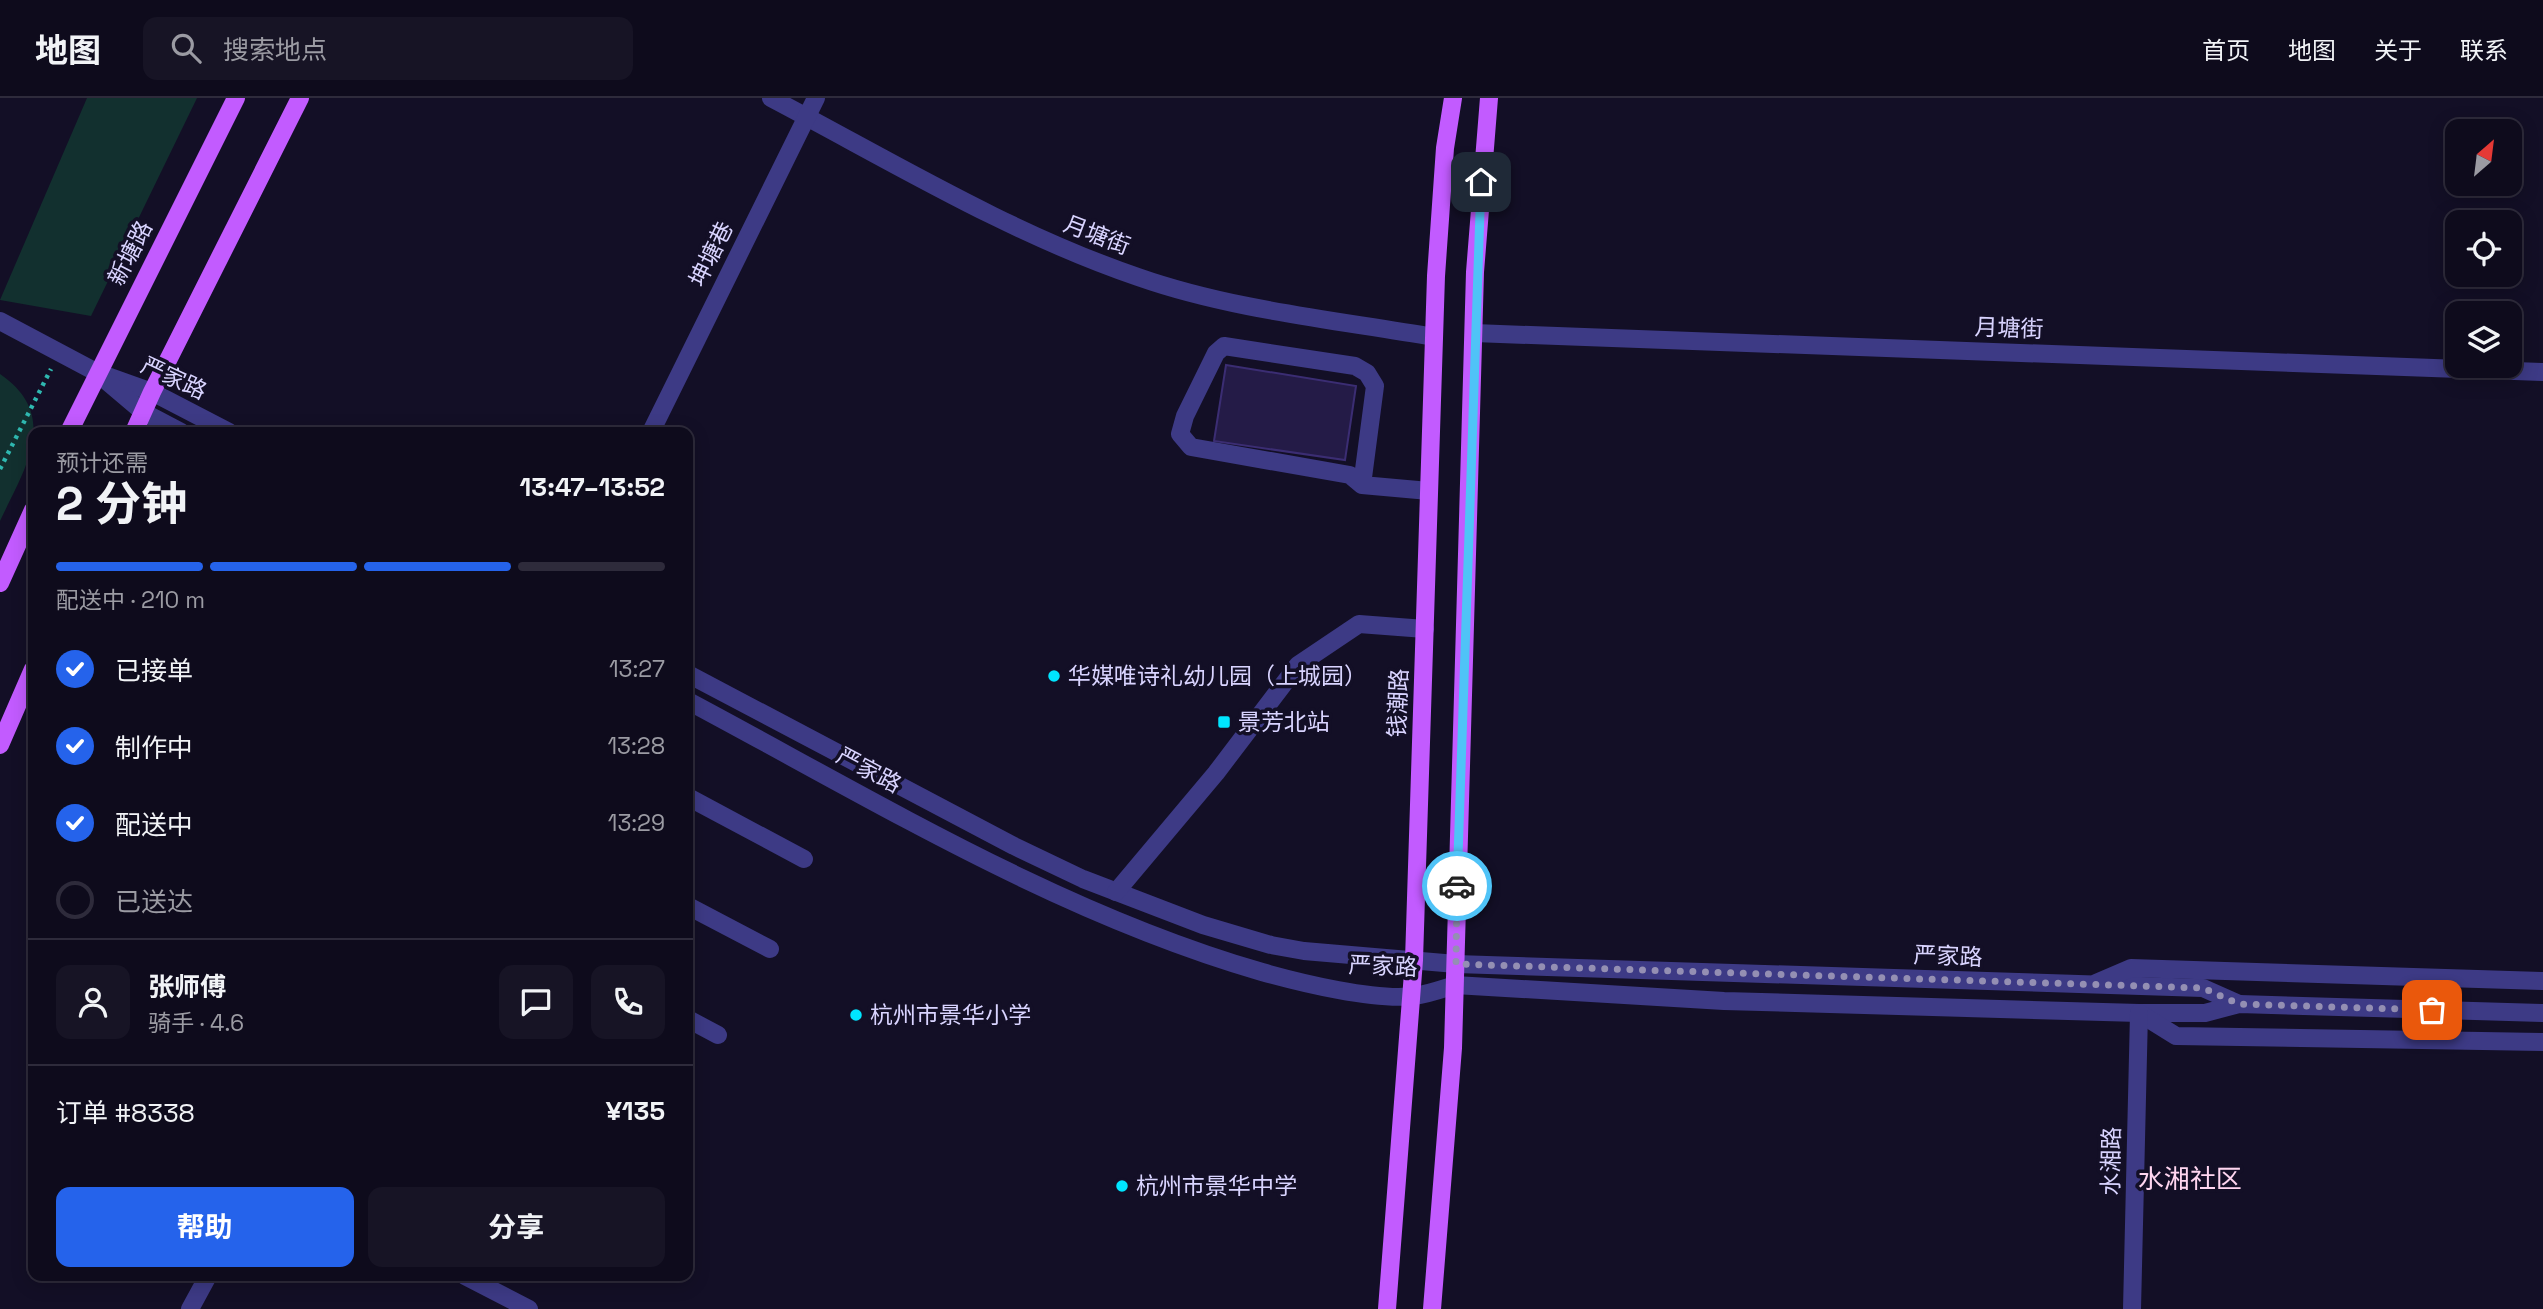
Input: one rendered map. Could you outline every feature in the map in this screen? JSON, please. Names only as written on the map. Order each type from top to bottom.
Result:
[{"type":"main road","name":"新塘路","points":[[71,427],[96,372],[236,98]]},
{"type":"main road","points":[[136,427],[300,98]]},
{"type":"main road","name":"钱潮路","points":[[1387,1309],[1414,960],[1434,337],[1445,148],[1453,98]]},
{"type":"main road","points":[[1432,1309],[1456,964],[1474,333],[1482,160],[1489,98]]},
{"type":"main road","points":[[0,583],[28,521]]},
{"type":"main road","points":[[0,745],[28,681]]},
{"type":"street","name":"月塘街","points":[[771,98],[1039,239],[1138,278],[1195,294],[1434,337]]},
{"type":"street","name":"坤塘巷","points":[[653,427],[816,98]]},
{"type":"street","name":"严家路","points":[[0,321],[96,372],[152,391],[220,427]]},
{"type":"street","name":"月塘街","points":[[1474,333],[2543,372]]},
{"type":"street","points":[[1362,485],[1375,386],[1367,373],[1355,366],[1224,346],[1216,353],[1185,416],[1180,434],[1191,447],[1350,475],[1362,485],[1429,491]]},
{"type":"street","name":"严家路","points":[[96,372],[143,412],[172,427]]},
{"type":"street","points":[[1116,892],[1216,773],[1298,665],[1359,624],[1425,629]]},
{"type":"street","name":"严家路","points":[[693,677],[1014,846],[1116,892],[1203,925],[1271,945],[1315,952],[1456,964],[2203,988],[2239,1004]]},
{"type":"street","name":"严家路","points":[[693,704],[995,864],[1082,907],[1170,944],[1291,981],[1344,991],[1412,996],[1455,985],[1724,1001],[2139,1013],[2205,1013],[2239,1004],[2543,1013]]},
{"type":"street","points":[[693,800],[804,859]]},
{"type":"street","points":[[693,909],[770,949]]},
{"type":"street","name":"严家路","points":[[2093,985],[2131,968],[2543,981]]},
{"type":"street","points":[[2139,1013],[2176,1036],[2543,1042]]},
{"type":"street","name":"水湘路","points":[[2132,1309],[2139,1013]]},
{"type":"street","points":[[693,1022],[718,1035]]},
{"type":"street","points":[[190,1309],[205,1281]]},
{"type":"street","points":[[475,1281],[529,1309]]},
{"type":"path","points":[[0,470],[59,352]]},
{"type":"green space","points":[[87,98],[197,98],[91,316],[0,300]]},
{"type":"green space","points":[[0,374],[19,390],[29,407],[33,425],[28,427],[27,462],[0,521]]},
{"type":"building","points":[[1226,365],[1356,386],[1345,460],[1214,441]]},
{"type":"way so far","points":[[1457,886],[1456,964],[2203,988],[2239,1004],[2432,1010]]},
{"type":"place","name":"华媒唯诗礼幼儿园（上城园）","points":[[1054,676]]},
{"type":"place","name":"景芳北站","points":[[1224,722]]},
{"type":"place","name":"杭州市景华小学","points":[[856,1015]]},
{"type":"place","name":"杭州市景华中学","points":[[1122,1186]]},
{"type":"district","name":"水湘社区","points":[[2190,1179]]},
{"type":"route","points":[[1457,886],[1475,272],[1481,182]]}]
